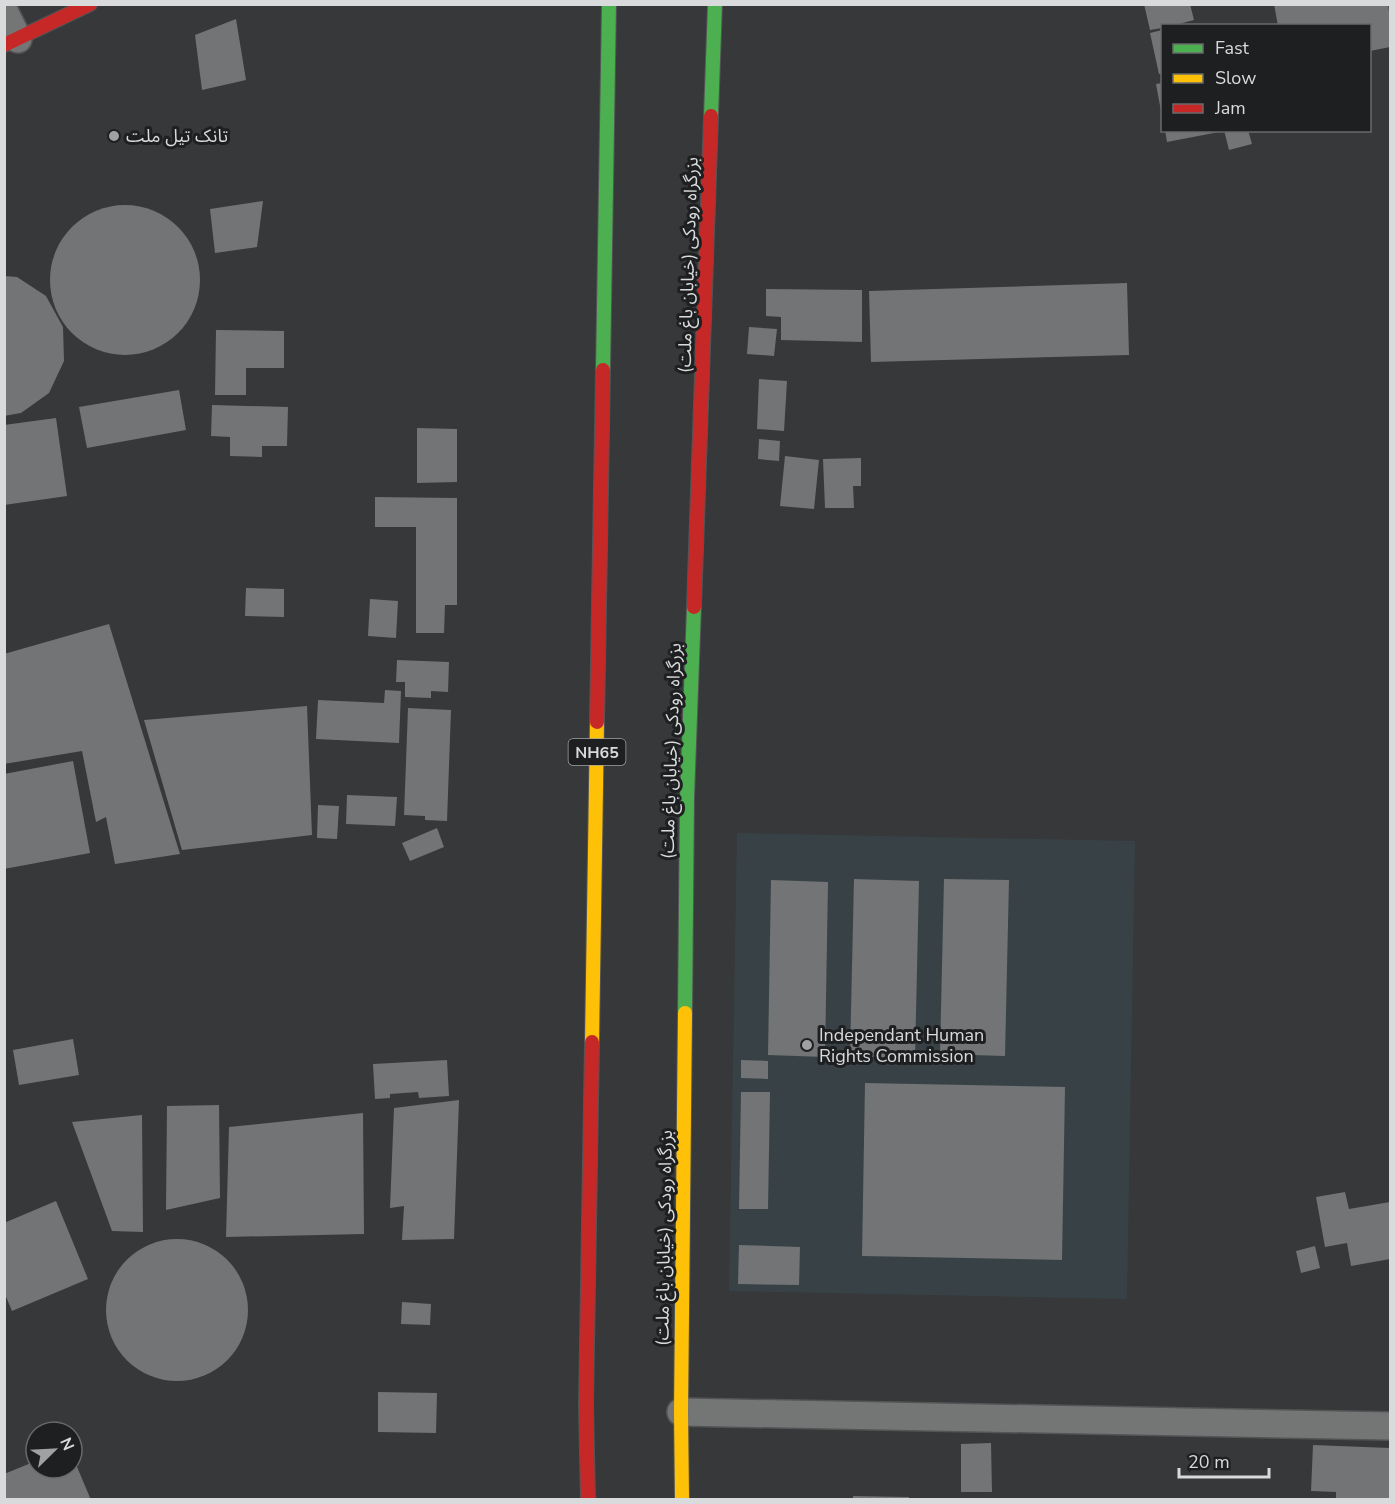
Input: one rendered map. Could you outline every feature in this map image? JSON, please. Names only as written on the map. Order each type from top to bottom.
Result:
[{"type":"main road","points":[[11,42],[90,4]]},
{"type":"main road","name":"NH65","points":[[588,1500],[586,1405],[609,4]]},
{"type":"main road","name":"بزرگراه رودکی (خیابان باغ ملت)","points":[[682,1500],[687,798],[715,4]]},
{"type":"street","points":[[4,11],[11,42]]},
{"type":"street","points":[[681,1412],[1390,1426]]},
{"type":"shaded area","points":[[737,833],[1135,841],[1127,1299],[729,1291]]},
{"type":"building","points":[[1144,4],[1190,4],[1194,20],[1179,24],[1161,24],[1161,28],[1150,30]]},
{"type":"building","points":[[1274,4],[1388,4],[1390,47],[1371,51],[1371,24],[1278,24]]},
{"type":"building","points":[[236,19],[246,80],[202,90],[195,35]]},
{"type":"building","points":[[1161,30],[1161,74],[1159,74],[1150,33]]},
{"type":"building","points":[[1161,83],[1161,111],[1156,84]]},
{"type":"building","points":[[1165,132],[1219,132],[1167,142]]},
{"type":"building","points":[[1224,132],[1249,132],[1252,144],[1229,150]]},
{"type":"building","points":[[263,201],[257,247],[215,253],[210,209]]},
{"type":"building","points":[[125,205],[154,211],[178,227],[194,251],[200,280],[194,309],[178,333],[154,349],[125,355],[96,349],[72,333],[56,309],[50,280],[56,251],[72,227],[96,211]]},
{"type":"building","points":[[4,276],[17,277],[46,296],[63,327],[64,361],[49,393],[21,413],[4,416]]},
{"type":"building","points":[[1127,283],[1129,355],[871,362],[869,291]]},
{"type":"building","points":[[766,289],[862,290],[862,342],[781,340],[781,317],[766,316]]},
{"type":"building","points":[[749,327],[777,329],[774,356],[747,354]]},
{"type":"building","points":[[216,330],[284,331],[284,368],[246,368],[246,395],[215,395]]},
{"type":"building","points":[[759,379],[787,381],[784,431],[757,429]]},
{"type":"building","points":[[179,390],[186,430],[87,448],[79,407]]},
{"type":"building","points":[[212,405],[288,407],[287,446],[262,446],[262,457],[230,456],[230,437],[211,436]]},
{"type":"building","points":[[56,418],[67,496],[4,505],[4,425]]},
{"type":"building","points":[[417,428],[457,429],[457,482],[417,483]]},
{"type":"building","points":[[759,439],[780,441],[779,461],[758,459]]},
{"type":"building","points":[[785,456],[819,460],[814,509],[780,506]]},
{"type":"building","points":[[861,458],[861,486],[853,486],[854,508],[825,508],[823,459]]},
{"type":"building","points":[[375,497],[457,498],[457,605],[445,605],[444,633],[416,633],[416,527],[375,527]]},
{"type":"building","points":[[246,588],[284,589],[284,617],[245,616]]},
{"type":"building","points":[[370,599],[398,601],[396,638],[368,636]]},
{"type":"building","points":[[109,624],[180,854],[115,864],[106,817],[96,822],[82,751],[4,764],[4,654]]},
{"type":"building","points":[[397,660],[449,662],[448,692],[431,691],[431,698],[405,697],[405,682],[396,682]]},
{"type":"building","points":[[385,690],[401,691],[399,743],[316,739],[318,700],[384,703]]},
{"type":"building","points":[[307,706],[312,835],[182,850],[144,720]]},
{"type":"building","points":[[408,708],[451,710],[447,821],[425,820],[425,816],[404,815]]},
{"type":"building","points":[[73,761],[90,853],[4,869],[4,774]]},
{"type":"building","points":[[347,795],[397,797],[395,826],[346,824]]},
{"type":"building","points":[[318,805],[339,806],[337,839],[317,838]]},
{"type":"building","points":[[437,828],[444,847],[410,861],[402,843]]},
{"type":"building","points":[[854,879],[919,881],[915,1058],[850,1056]]},
{"type":"building","points":[[944,879],[1009,880],[1005,1056],[940,1054]]},
{"type":"building","points":[[771,880],[828,882],[825,1057],[768,1055]]},
{"type":"building","points":[[73,1039],[79,1075],[19,1085],[13,1050]]},
{"type":"building","points":[[447,1060],[449,1096],[419,1098],[418,1092],[390,1094],[390,1098],[375,1099],[373,1064]]},
{"type":"building","points":[[741,1060],[768,1061],[768,1079],[741,1078]]},
{"type":"building","points":[[865,1083],[1065,1087],[1062,1260],[862,1256]]},
{"type":"building","points":[[741,1092],[770,1092],[768,1209],[739,1209]]},
{"type":"building","points":[[459,1100],[454,1239],[402,1240],[404,1206],[390,1208],[394,1108]]},
{"type":"building","points":[[219,1105],[220,1198],[166,1210],[167,1106]]},
{"type":"building","points":[[363,1113],[364,1234],[226,1237],[229,1127]]},
{"type":"building","points":[[142,1115],[143,1232],[112,1231],[72,1122]]},
{"type":"building","points":[[1345,1192],[1349,1209],[1390,1202],[1390,1259],[1351,1266],[1347,1243],[1325,1247],[1316,1197]]},
{"type":"building","points":[[56,1201],[88,1279],[12,1311],[4,1292],[4,1223]]},
{"type":"building","points":[[177,1239],[204,1245],[227,1260],[242,1283],[248,1310],[242,1337],[227,1360],[204,1375],[177,1381],[150,1375],[127,1360],[112,1337],[106,1310],[112,1283],[127,1260],[150,1245]]},
{"type":"building","points":[[739,1245],[800,1247],[799,1285],[738,1284]]},
{"type":"building","points":[[1315,1246],[1320,1268],[1301,1273],[1296,1251]]},
{"type":"building","points":[[402,1302],[431,1304],[430,1325],[401,1324]]},
{"type":"building","points":[[378,1392],[437,1393],[436,1433],[378,1432]]},
{"type":"building","points":[[991,1443],[992,1492],[961,1492],[961,1444]]},
{"type":"building","points":[[1313,1445],[1390,1448],[1390,1500],[1336,1500],[1336,1492],[1311,1491]]},
{"type":"building","points":[[24,1466],[24,1480],[83,1480],[91,1500],[4,1500],[4,1474]]},
{"type":"building","points":[[853,1496],[909,1497],[909,1500],[853,1500]]},
{"type":"traffic: fast","points":[[603,370],[609,4]]},
{"type":"traffic: fast","points":[[711,116],[715,4]]},
{"type":"traffic: fast","points":[[685,1013],[687,798],[694,607]]},
{"type":"traffic: slow","points":[[592,1042],[597,722]]},
{"type":"traffic: slow","points":[[682,1500],[685,1013]]},
{"type":"traffic: jam","points":[[4,45],[90,4]]},
{"type":"traffic: jam","points":[[694,607],[711,116]]},
{"type":"traffic: jam","points":[[597,722],[603,370]]},
{"type":"traffic: jam","points":[[588,1500],[586,1405],[592,1042]]},
{"type":"place","name":"تانک تیل ملت","points":[[114,136]]},
{"type":"place","name":"Independant Human Rights Commission","points":[[807,1045]]}]
